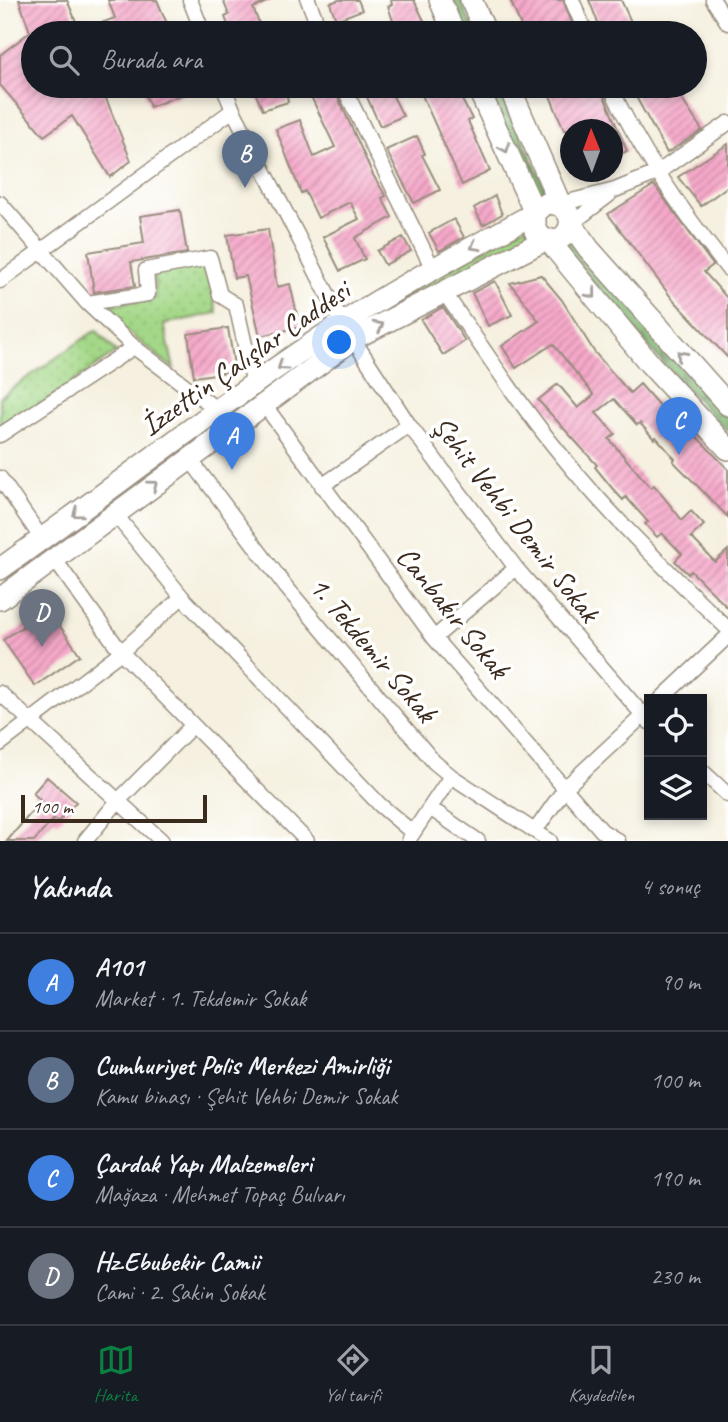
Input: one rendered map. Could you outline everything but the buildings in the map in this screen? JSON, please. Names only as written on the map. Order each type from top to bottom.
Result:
[{"type":"street","points":[[190,0],[198,21]]},
{"type":"street","points":[[308,0],[316,21]]},
{"type":"street","points":[[440,0],[449,21]]},
{"type":"street","points":[[471,0],[481,21]]},
{"type":"street","points":[[572,0],[581,21]]},
{"type":"street","points":[[713,0],[728,23]]},
{"type":"street","name":"Şehit Vehbi Demir Sokak","points":[[228,98],[348,331],[409,425],[516,568],[644,713]]},
{"type":"street","points":[[349,98],[433,269]]},
{"type":"street","points":[[482,98],[535,213],[533,225],[650,364],[728,449]]},
{"type":"street","points":[[514,98],[560,204],[568,212],[571,223],[598,260],[728,405]]},
{"type":"street","points":[[616,98],[631,131],[657,173],[728,270]]},
{"type":"street","points":[[1,280],[233,110]]},
{"type":"street","points":[[535,213],[545,204],[560,204],[615,190],[657,173],[728,123]]},
{"type":"street","points":[[547,240],[565,235],[571,223],[615,190]]},
{"type":"street","points":[[0,203],[87,303],[134,347],[219,411]]},
{"type":"street","name":"İzzettin Çalışlar Caddesi","points":[[0,599],[189,458],[258,394],[433,269],[535,213]]},
{"type":"street","name":"İzzettin Çalışlar Caddesi","points":[[348,331],[444,292],[547,240]]},
{"type":"street","points":[[87,303],[148,294],[146,270],[210,258],[220,295],[236,305],[258,394]]},
{"type":"street","points":[[444,292],[520,402],[564,459],[671,574],[728,629]]},
{"type":"street","points":[[0,435],[134,347]]},
{"type":"street","name":"İzzettin Çalışlar Caddesi","points":[[0,569],[219,411],[258,394]]},
{"type":"street","name":"Canbakır Sokak","points":[[258,394],[434,638],[602,831],[618,841]]},
{"type":"street","points":[[322,486],[409,425]]},
{"type":"street","name":"1. Tekdemir Sokak","points":[[189,458],[286,587],[434,762],[450,776],[550,841]]},
{"type":"street","points":[[0,478],[121,653],[191,727],[307,841]]},
{"type":"street","points":[[115,514],[182,597],[411,837],[450,776]]},
{"type":"street","points":[[434,638],[516,568]]},
{"type":"street","points":[[0,744],[28,720],[121,653],[182,597]]},
{"type":"street","points":[[666,694],[728,636]]},
{"type":"street","points":[[0,693],[162,841]]},
{"type":"street","points":[[535,831],[566,787],[644,719]]},
{"type":"street","points":[[85,841],[117,802],[191,727]]},
{"type":"street","points":[[707,776],[728,795]]},
{"type":"street","points":[[430,808],[478,841]]},
{"type":"green space","points":[[451,0],[461,0],[469,21],[459,21]]},
{"type":"green space","points":[[491,98],[504,98],[546,189],[533,194]]},
{"type":"green space","points":[[527,225],[531,233],[356,331],[352,324]]},
{"type":"green space","points":[[571,236],[728,415],[728,432],[666,367],[561,244]]},
{"type":"green space","points":[[207,266],[217,313],[164,324],[174,369],[109,317],[108,305],[155,298],[154,273]]},
{"type":"green space","points":[[96,330],[116,352],[0,433],[0,397]]},
{"type":"green space","points":[[331,337],[336,342],[67,535],[63,531]]},
{"type":"place","name":"Cumhuriyet Polis Merkezi Amirliği","points":[[245,188]]},
{"type":"place","name":"Çardak Yapı Malzemeleri","points":[[679,455]]},
{"type":"place","name":"A101","points":[[232,470]]},
{"type":"place","name":"Hz.Ebubekir Camii","points":[[42,647]]}]
